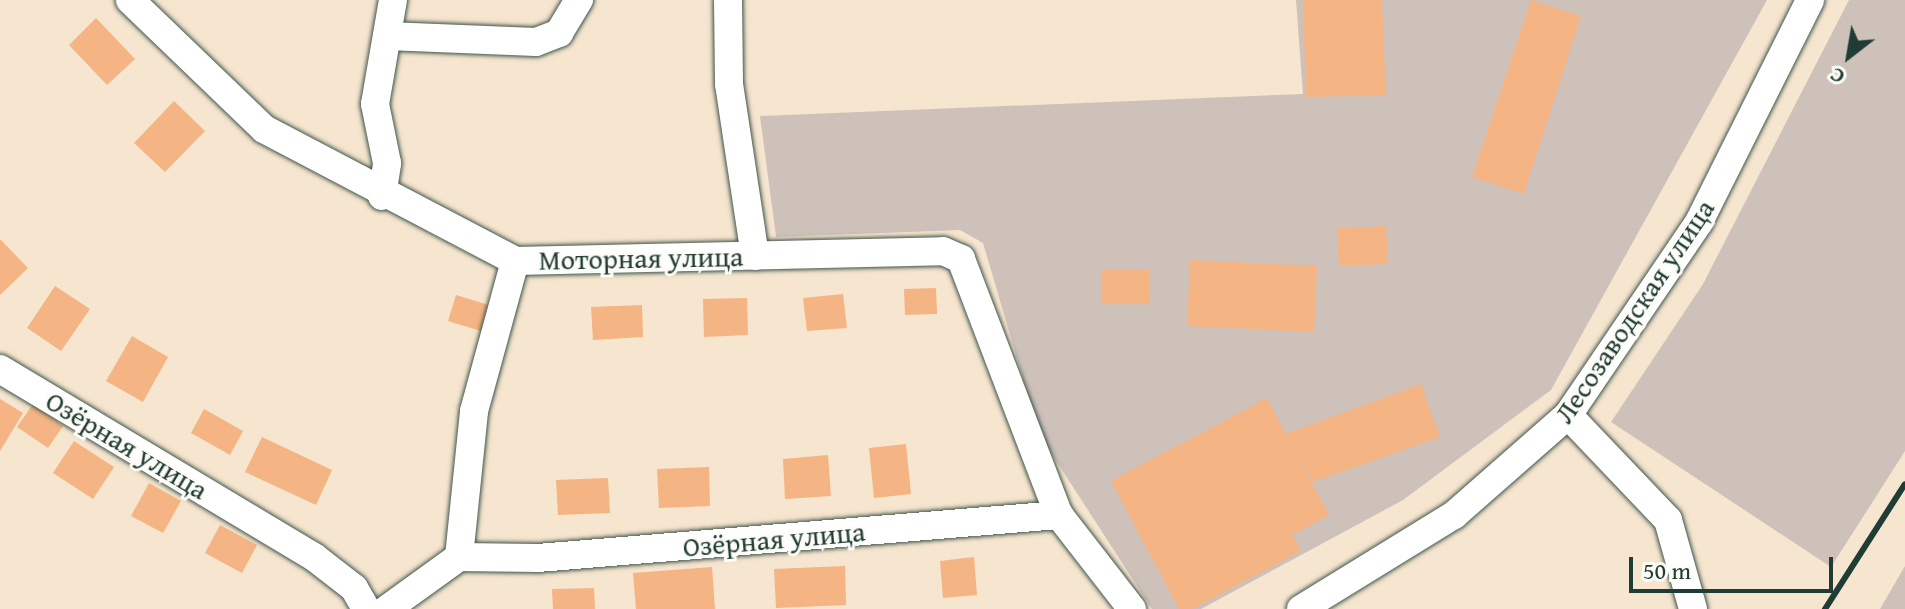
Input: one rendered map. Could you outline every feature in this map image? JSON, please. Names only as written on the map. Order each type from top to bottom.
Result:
[{"type":"street","name":"Моторная улица","points":[[130,0],[264,129],[382,196],[515,261],[943,251],[961,259],[1059,515]]},
{"type":"street","points":[[382,196],[387,163],[375,104],[393,0]]},
{"type":"street","points":[[387,36],[536,42],[559,33],[579,0]]},
{"type":"street","points":[[728,0],[729,84],[755,256]]},
{"type":"street","name":"Лесозаводская улица","points":[[1301,609],[1454,515],[1568,415],[1699,222],[1810,0]]},
{"type":"street","points":[[387,609],[459,557],[474,411],[515,261]]},
{"type":"street","name":"Озёрная улица","points":[[0,369],[314,557],[354,588],[366,609]]},
{"type":"street","points":[[1568,415],[1668,520],[1693,609]]},
{"type":"street","points":[[1059,515],[1132,609]]},
{"type":"street","name":"Озёрная улица","points":[[459,557],[538,558],[1059,515]]},
{"type":"shaded area","points":[[1296,0],[1767,0],[1551,390],[1403,500],[1201,609],[1152,609],[1040,436],[983,243],[960,230],[776,237],[760,116],[1303,94]]},
{"type":"shaded area","points":[[1849,0],[1905,0],[1905,451],[1831,567],[1611,422],[1703,284]]},
{"type":"shaded area","points":[[1905,566],[1905,609],[1880,609]]},
{"type":"building","points":[[1303,0],[1382,0],[1386,95],[1306,97]]},
{"type":"building","points":[[1531,0],[1581,16],[1524,194],[1472,177]]},
{"type":"building","points":[[96,18],[135,59],[107,85],[69,45]]},
{"type":"building","points":[[174,101],[205,131],[165,172],[134,143]]},
{"type":"building","points":[[1386,226],[1388,264],[1339,266],[1337,228]]},
{"type":"building","points":[[0,239],[28,268],[0,295]]},
{"type":"building","points":[[1190,260],[1317,266],[1314,332],[1187,326]]},
{"type":"building","points":[[1102,270],[1150,270],[1150,303],[1102,303]]},
{"type":"building","points":[[55,286],[90,309],[61,351],[27,328]]},
{"type":"building","points":[[936,288],[937,314],[905,315],[904,289]]},
{"type":"building","points":[[843,294],[847,328],[807,331],[803,298]]},
{"type":"building","points":[[456,295],[492,306],[484,332],[448,321]]},
{"type":"building","points":[[747,298],[748,335],[704,337],[703,299]]},
{"type":"building","points":[[642,305],[643,337],[593,340],[591,307]]},
{"type":"building","points":[[132,336],[168,357],[143,402],[106,381]]},
{"type":"building","points":[[1421,384],[1440,437],[1313,482],[1293,448],[1329,515],[1292,535],[1301,551],[1192,609],[1179,609],[1111,481],[1267,398],[1286,434]]},
{"type":"building","points":[[0,399],[23,413],[0,451]]},
{"type":"building","points":[[33,404],[63,426],[48,448],[17,427]]},
{"type":"building","points":[[204,409],[243,431],[230,455],[191,433]]},
{"type":"building","points":[[262,437],[332,470],[316,505],[245,472]]},
{"type":"building","points":[[74,441],[114,467],[93,499],[53,473]]},
{"type":"building","points":[[906,444],[911,494],[874,498],[869,448]]},
{"type":"building","points":[[828,455],[831,496],[785,499],[783,459]]},
{"type":"building","points":[[709,467],[710,506],[659,508],[657,469]]},
{"type":"building","points":[[608,478],[610,513],[558,515],[556,480]]},
{"type":"building","points":[[149,483],[181,501],[163,533],[131,516]]},
{"type":"building","points":[[220,525],[257,545],[242,573],[205,553]]},
{"type":"building","points":[[974,557],[977,595],[943,598],[940,561]]},
{"type":"building","points":[[845,566],[846,605],[776,608],[774,569]]},
{"type":"building","points":[[712,567],[715,609],[636,609],[633,573]]},
{"type":"building","points":[[594,588],[595,609],[553,609],[552,589]]},
{"type":"railway","points":[[1825,609],[1905,484]]}]
